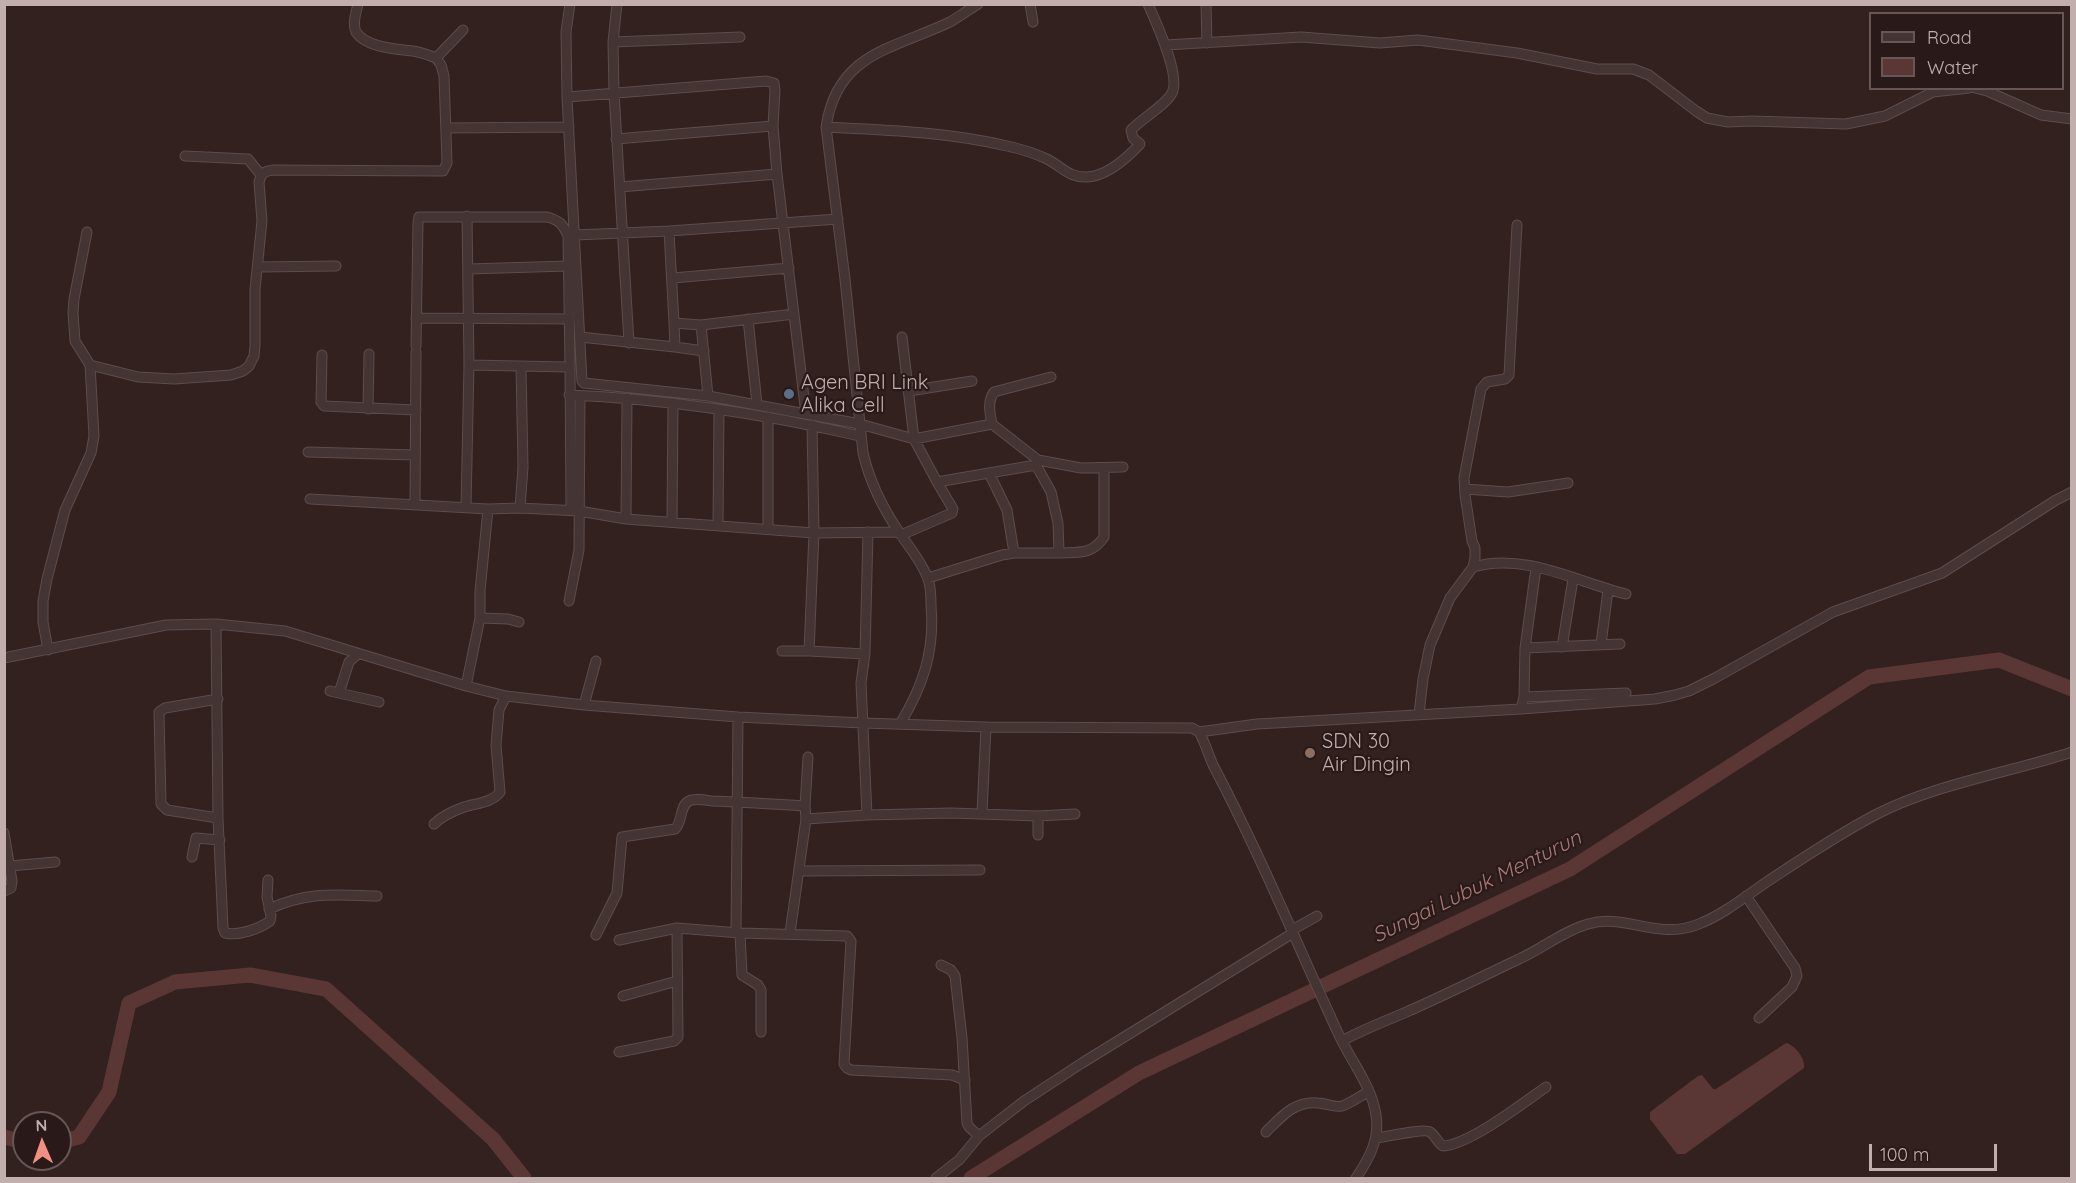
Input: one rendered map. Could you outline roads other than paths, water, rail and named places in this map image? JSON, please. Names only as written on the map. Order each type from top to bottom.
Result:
[{"type":"street","points":[[90,365],[119,373],[157,379],[231,375],[249,366],[254,356],[255,289],[261,222],[259,182],[266,170],[443,171],[447,163],[444,76],[441,65],[436,58],[414,51],[388,48],[363,39],[355,27],[358,4]]},
{"type":"street","points":[[570,4],[566,32],[567,97],[582,381],[584,383],[708,396],[758,404],[860,424],[914,439],[992,424]]},
{"type":"street","points":[[617,4],[613,42],[614,92],[629,343]]},
{"type":"street","points":[[900,724],[913,701],[928,661],[933,627],[928,578],[880,504],[869,478],[860,436],[838,219],[826,127],[829,105],[846,76],[878,51],[951,21],[978,4]]},
{"type":"street","points":[[1030,4],[1033,22]]},
{"type":"street","points":[[826,127],[928,133],[1004,145],[1048,159],[1071,174],[1090,177],[1100,175],[1124,159],[1140,144],[1133,138],[1131,130],[1173,92],[1166,45],[1148,4]]},
{"type":"street","points":[[1206,4],[1207,44]]},
{"type":"street","points":[[436,58],[463,30]]},
{"type":"street","points":[[613,42],[740,37]]},
{"type":"street","points":[[1166,45],[1300,37],[1380,43],[1418,40],[1528,55],[1597,69],[1632,69],[1649,75],[1707,118],[1728,122],[1846,124],[1885,116],[1933,92],[1951,90]]},
{"type":"street","points":[[567,97],[770,81],[775,87],[773,126],[777,174],[806,414]]},
{"type":"street","points":[[1983,90],[2041,115],[2072,119]]},
{"type":"street","points":[[616,139],[773,126]]},
{"type":"street","points":[[446,128],[569,127]]},
{"type":"street","points":[[185,156],[248,159],[261,175]]},
{"type":"street","points":[[620,187],[777,174]]},
{"type":"street","points":[[415,504],[418,218],[423,215],[556,220],[563,225],[568,236],[570,367],[574,395],[575,511],[579,549],[569,601]]},
{"type":"street","points":[[466,507],[469,365],[467,216]]},
{"type":"street","points":[[575,235],[838,219]]},
{"type":"street","points":[[1419,714],[1430,645],[1450,598],[1473,567],[1475,548],[1465,489],[1467,458],[1481,389],[1487,382],[1505,379],[1509,375],[1517,225]]},
{"type":"street","points":[[669,231],[675,347]]},
{"type":"street","points":[[48,650],[43,622],[43,601],[47,579],[66,510],[91,453],[94,436],[90,365],[75,341],[73,313],[87,232]]},
{"type":"street","points":[[258,267],[336,266]]},
{"type":"street","points":[[468,269],[568,266]]},
{"type":"street","points":[[673,278],[789,268]]},
{"type":"street","points":[[674,323],[701,325],[795,314]]},
{"type":"street","points":[[416,318],[570,319]]},
{"type":"street","points":[[748,319],[758,404]]},
{"type":"street","points":[[701,325],[708,396]]},
{"type":"street","points":[[580,337],[704,351]]},
{"type":"street","points":[[310,499],[575,511],[626,519],[814,532],[900,533],[952,513],[953,509],[914,439],[902,337]]},
{"type":"street","points":[[369,354],[369,409]]},
{"type":"street","points":[[322,355],[322,405],[416,410]]},
{"type":"street","points":[[469,365],[570,367]]},
{"type":"street","points":[[520,508],[523,467],[521,367]]},
{"type":"street","points":[[1051,377],[994,392],[989,404],[992,424],[1037,463],[1051,492],[1058,523],[1059,553]]},
{"type":"street","points":[[909,391],[972,381]]},
{"type":"street","points":[[574,395],[627,398],[719,409],[860,436]]},
{"type":"street","points":[[626,519],[627,398]]},
{"type":"street","points":[[672,522],[673,403]]},
{"type":"street","points":[[718,525],[719,409]]},
{"type":"street","points":[[768,417],[768,529]]},
{"type":"street","points":[[809,651],[814,532],[812,425]]},
{"type":"street","points":[[308,452],[415,455]]},
{"type":"street","points":[[937,482],[1037,463],[1081,468],[1123,467]]},
{"type":"street","points":[[928,578],[1002,555],[1088,551],[1098,545],[1104,537],[1104,468]]},
{"type":"street","points":[[989,473],[1007,510],[1014,553]]},
{"type":"street","points":[[1465,489],[1508,492],[1569,483]]},
{"type":"street","points":[[4,658],[166,625],[216,624],[285,631],[506,696],[584,705],[738,717],[986,727],[1192,728],[1199,732],[1257,724],[1655,699],[1689,691],[1833,612],[1942,573],[2072,492]]},
{"type":"street","points":[[466,686],[480,618],[480,591],[488,508]]},
{"type":"street","points":[[867,815],[861,683],[865,654],[868,532]]},
{"type":"street","points":[[1473,567],[1488,563],[1509,562],[1626,594]]},
{"type":"street","points":[[1521,709],[1524,697],[1525,648],[1536,568]]},
{"type":"street","points":[[1562,647],[1573,579]]},
{"type":"street","points":[[1601,644],[1608,590]]},
{"type":"street","points":[[480,618],[508,619],[519,622]]},
{"type":"street","points":[[216,624],[218,818],[225,933],[246,931],[268,923],[271,919],[267,897],[268,880]]},
{"type":"street","points":[[1525,648],[1620,644]]},
{"type":"street","points":[[782,651],[865,654]]},
{"type":"street","points":[[358,654],[349,662],[334,692],[379,702]]},
{"type":"street","points":[[584,705],[596,661]]},
{"type":"street","points":[[1524,697],[1626,693]]},
{"type":"street","points":[[434,824],[440,818],[464,807],[494,798],[500,792],[496,745],[499,710],[506,696]]},
{"type":"street","points":[[218,699],[165,708],[159,712],[163,807],[168,810],[218,818]]},
{"type":"street","points":[[738,717],[736,801],[738,933],[742,975],[758,985],[761,990],[761,1032]]},
{"type":"street","points":[[982,813],[986,727]]},
{"type":"street","points":[[1199,732],[1209,758],[1231,798],[1340,1037],[1368,1092],[1377,1118],[1376,1138],[1366,1164],[1356,1179]]},
{"type":"street","points":[[1340,1037],[1403,1013],[1537,951],[1586,924],[1600,921],[1614,922],[1671,931],[1701,923],[1786,869],[1900,803],[2072,752]]},
{"type":"street","points":[[790,933],[806,819],[808,757]]},
{"type":"street","points":[[597,935],[617,893],[621,837],[675,829],[679,825],[688,801],[736,801],[805,806]]},
{"type":"street","points":[[806,819],[867,815],[982,813],[1038,816],[1075,814]]},
{"type":"street","points":[[1038,816],[1038,836]]},
{"type":"street","points":[[4,833],[12,885],[4,891]]},
{"type":"street","points":[[192,856],[196,838],[220,840]]},
{"type":"street","points":[[10,866],[55,862]]},
{"type":"street","points":[[799,871],[980,870]]},
{"type":"street","points":[[269,909],[307,896],[377,896]]},
{"type":"street","points":[[1746,896],[1795,968],[1797,976],[1792,987],[1759,1018]]},
{"type":"street","points":[[936,1179],[959,1160],[978,1136],[1024,1101],[1317,916]]},
{"type":"street","points":[[619,1052],[677,1038],[677,928]]},
{"type":"street","points":[[620,940],[677,928],[738,933],[844,936],[850,940],[844,1064],[847,1068],[952,1075],[965,1080]]},
{"type":"street","points":[[941,965],[951,970],[955,976],[967,1123],[978,1136]]},
{"type":"street","points":[[623,996],[677,981]]},
{"type":"street","points":[[1376,1138],[1424,1130],[1432,1133],[1443,1146],[1451,1146],[1466,1139],[1546,1087]]},
{"type":"street","points":[[1266,1132],[1296,1105],[1319,1103],[1335,1107],[1343,1106],[1368,1092]]},
{"type":"water","points":[[1786,1043],[1793,1046],[1799,1053],[1804,1068],[1685,1154],[1677,1154],[1650,1119],[1650,1112],[1698,1076],[1702,1075],[1713,1089],[1716,1089]]},
{"type":"waterway","name":"Sungai Lubuk Menturun","points":[[971,1178],[1139,1073],[1570,869],[1869,677],[1999,660],[2072,689]]},
{"type":"waterway","name":"Sungai Lubuk Menturun","points":[[72,1139],[79,1137],[109,1092],[129,1003],[175,982],[250,975],[326,989],[493,1139],[524,1178]]},
{"type":"waterway","name":"Sungai Lubuk Menturun","points":[[4,1137],[12,1139]]},
{"type":"place","name":"Agen BRI Link Alika Cell","points":[[789,394]]},
{"type":"place","name":"SDN 30 Air Dingin","points":[[1310,753]]}]
